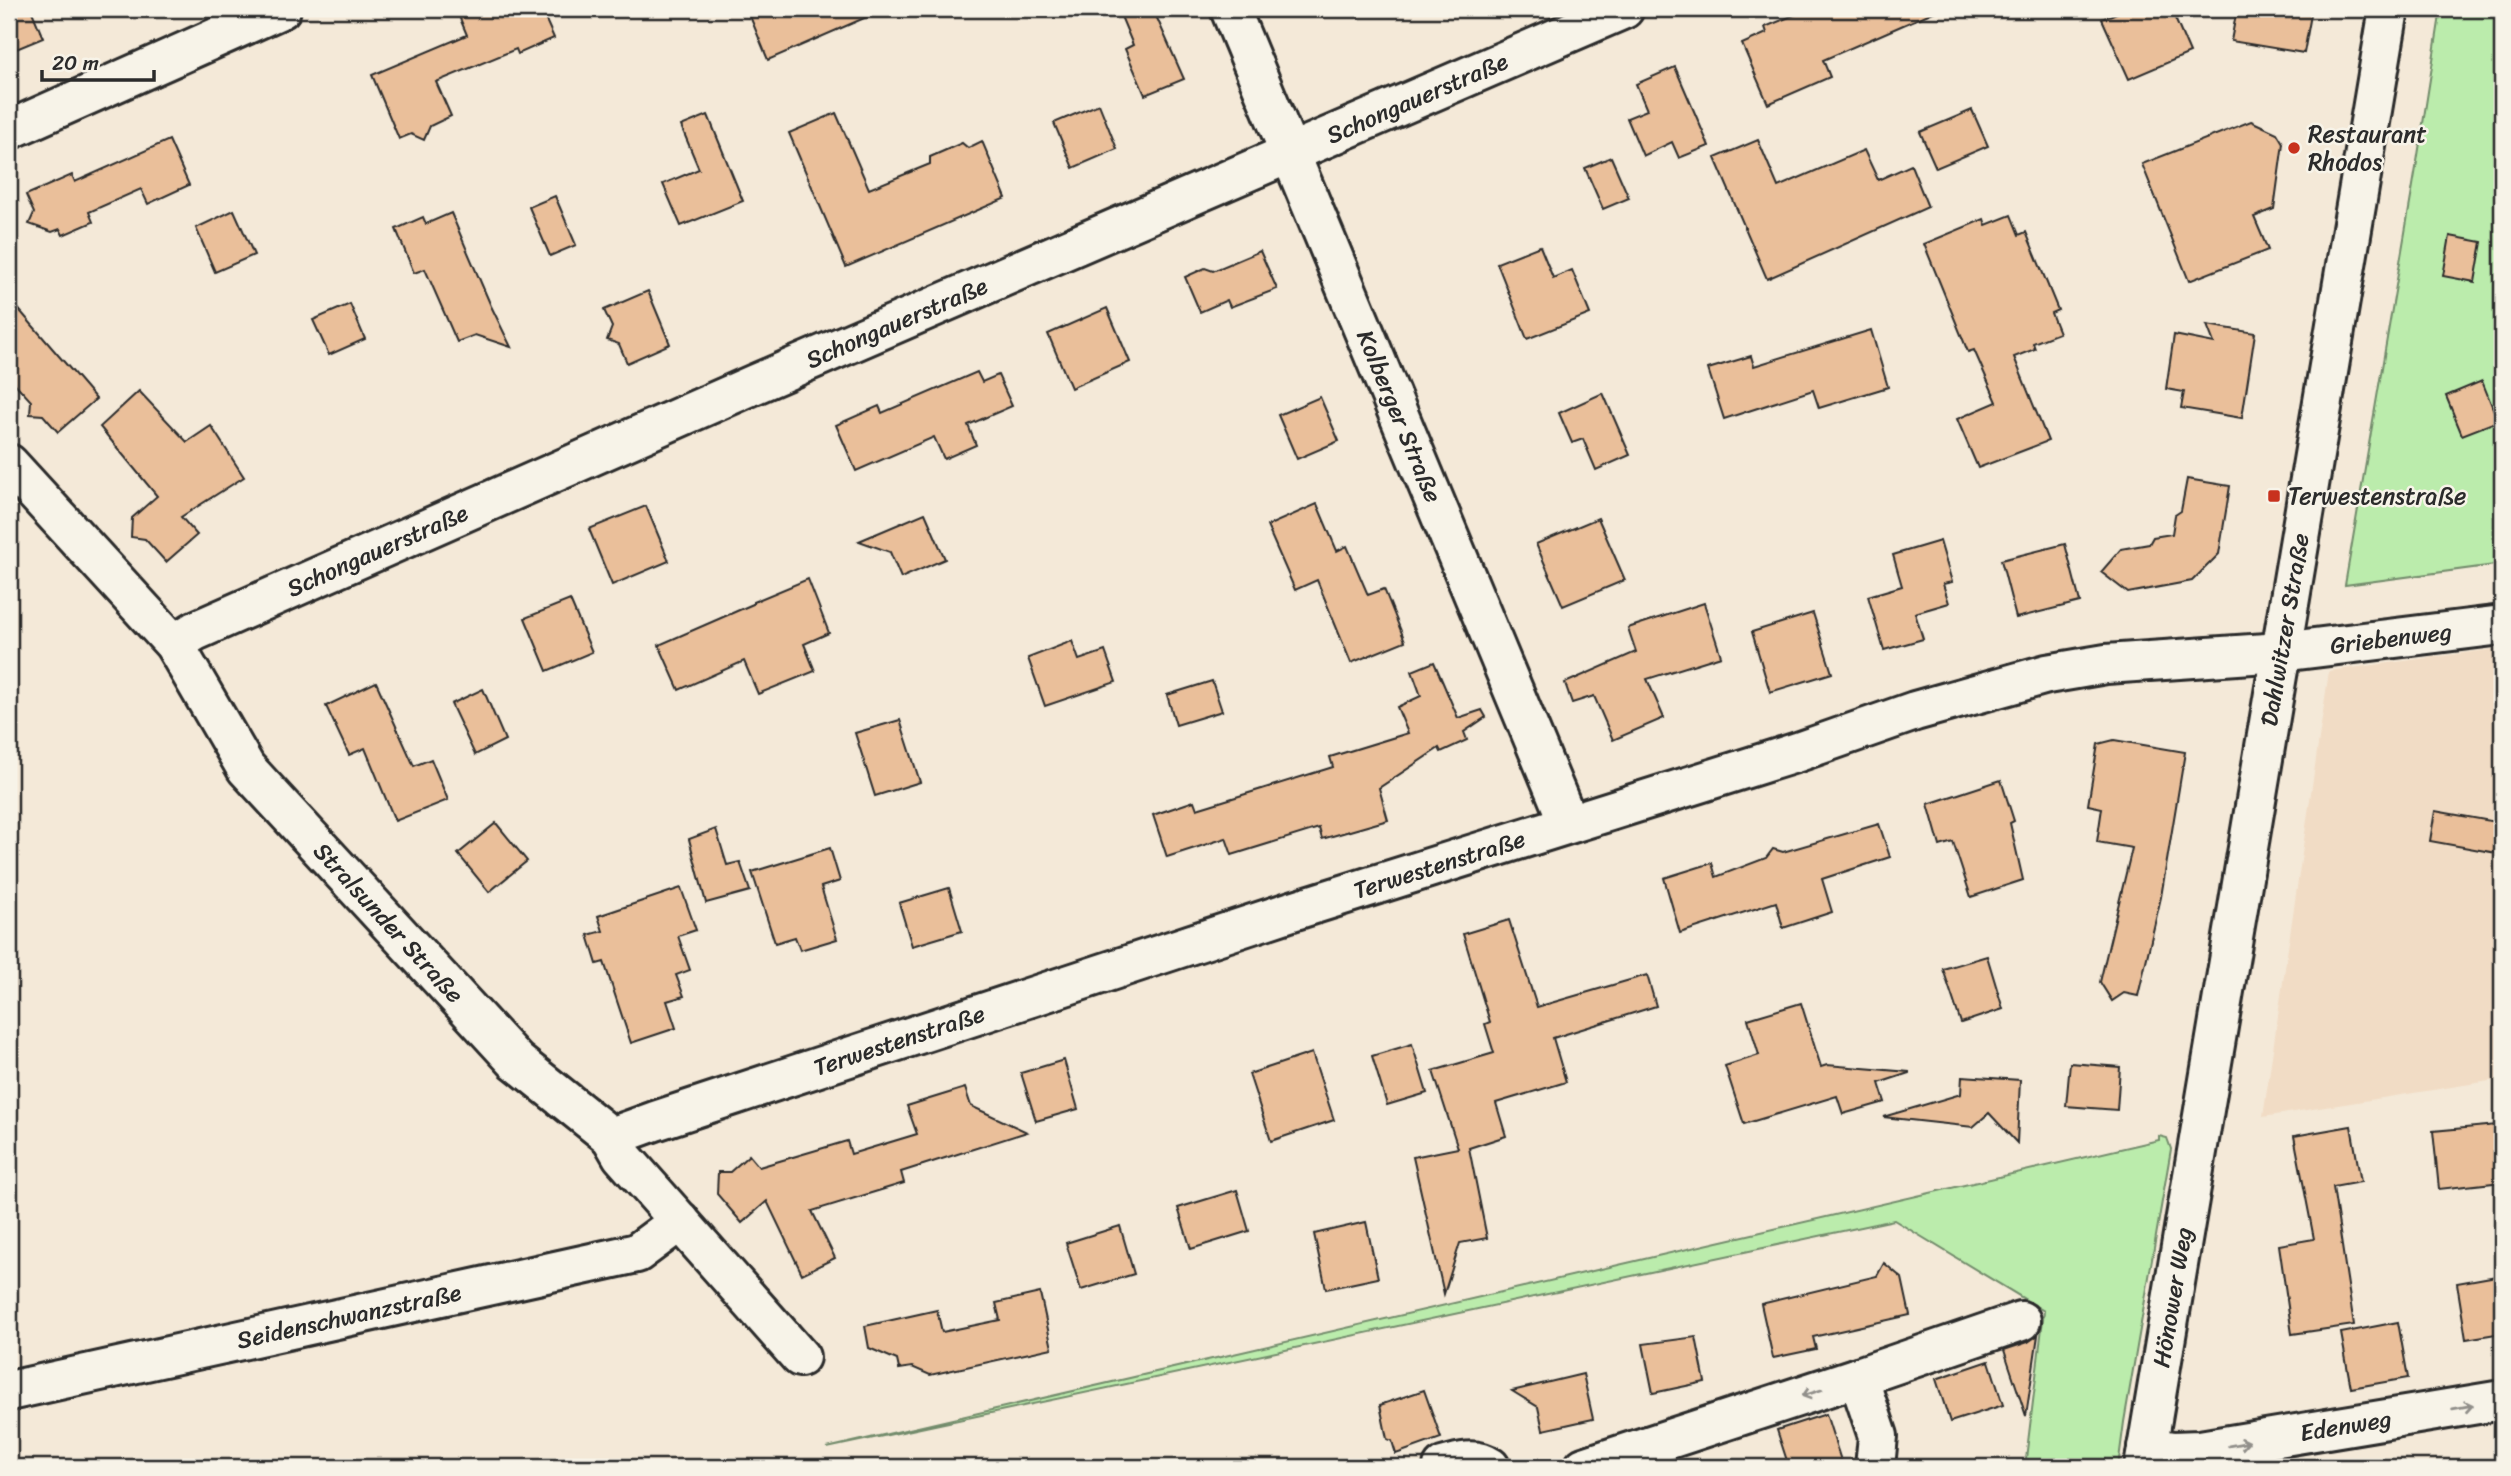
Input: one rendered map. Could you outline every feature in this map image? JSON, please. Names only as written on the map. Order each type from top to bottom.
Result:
[{"type":"street","points":[[9,130],[281,9]]},
{"type":"street","name":"Kolberger Straße","points":[[1230,9],[1568,822]]},
{"type":"street","name":"Schongauerstraße","points":[[174,644],[195,631],[755,384],[1624,9]]},
{"type":"street","name":"Dahlwitzer Straße","points":[[2200,1128],[2389,9]]},
{"type":"street","name":"Stralsunder Straße","points":[[9,464],[174,644],[246,768],[516,1061],[611,1137],[622,1156],[800,1357]]},
{"type":"street","name":"Griebenweg","points":[[2281,652],[2502,625]]},
{"type":"street","name":"Terwestenstraße","points":[[611,1137],[1089,977],[1568,822],[1798,752],[1915,712],[2047,674],[2106,664],[2281,652]]},
{"type":"street","name":"Hönower Weg","points":[[2146,1457],[2200,1128]]},
{"type":"street","name":"Seidenschwanzstraße","points":[[9,1391],[637,1252],[680,1221]]},
{"type":"street","points":[[1584,1467],[2021,1321]]},
{"type":"street","points":[[1858,1377],[1878,1436],[1875,1467]]},
{"type":"street","name":"Edenweg","points":[[2146,1457],[2502,1400]]},
{"type":"street","points":[[1443,1467],[1458,1462],[1481,1461],[1490,1467]]},
{"type":"shaded area","points":[[2502,648],[2502,1079],[2263,1117],[2329,671]]},
{"type":"green space","points":[[2441,9],[2502,9],[2502,564],[2345,585],[2416,168]]},
{"type":"green space","points":[[2159,1136],[2167,1138],[2171,1149],[2118,1467],[2025,1467],[2044,1311],[1894,1220],[827,1448],[2159,1140]]},
{"type":"building","points":[[9,9],[31,9],[43,38],[9,52]]},
{"type":"building","points":[[456,9],[541,9],[554,38],[518,54],[516,49],[436,82],[451,116],[430,126],[424,140],[411,134],[399,139],[372,75],[467,35]]},
{"type":"building","points":[[747,9],[885,9],[768,60]]},
{"type":"building","points":[[1118,9],[1153,9],[1184,79],[1145,95],[1125,49],[1133,45]]},
{"type":"building","points":[[1809,9],[1940,9],[1823,60],[1830,77],[1768,104],[1742,44],[1767,33],[1765,27]]},
{"type":"building","points":[[2126,9],[2171,9],[2190,53],[2129,79],[2102,19]]},
{"type":"building","points":[[2237,9],[2312,9],[2304,53],[2231,41]]},
{"type":"building","points":[[1675,67],[1709,146],[1679,158],[1672,142],[1643,156],[1627,118],[1647,110],[1636,84]]},
{"type":"building","points":[[1099,104],[1117,149],[1073,168],[1054,123]]},
{"type":"building","points":[[1972,110],[1988,146],[1936,168],[1920,132]]},
{"type":"building","points":[[836,113],[869,189],[930,164],[930,157],[962,143],[968,148],[982,141],[1006,198],[846,267],[789,133]]},
{"type":"building","points":[[708,115],[743,201],[681,226],[663,184],[699,169],[681,126]]},
{"type":"building","points":[[2251,121],[2277,133],[2283,143],[2274,209],[2254,217],[2268,250],[2189,281],[2142,164]]},
{"type":"building","points":[[169,140],[189,185],[148,204],[141,189],[89,212],[93,222],[63,235],[60,229],[52,232],[29,224],[34,213],[26,195],[72,175],[75,182]]},
{"type":"building","points":[[1758,140],[1778,187],[1864,150],[1878,180],[1911,165],[1928,207],[1767,279],[1715,158]]},
{"type":"building","points":[[1611,157],[1629,198],[1603,209],[1585,168]]},
{"type":"building","points":[[555,196],[576,245],[550,256],[529,207]]},
{"type":"building","points":[[234,210],[254,255],[215,272],[196,228]]},
{"type":"building","points":[[451,213],[511,347],[475,335],[457,342],[425,269],[414,273],[396,229],[423,217],[426,224]]},
{"type":"building","points":[[2011,215],[2019,235],[2026,232],[2058,310],[2051,313],[2059,333],[2033,343],[2035,349],[2014,357],[2048,441],[1978,468],[1957,419],[1997,402],[1974,350],[1968,352],[1924,244],[1984,219],[1986,225]]},
{"type":"building","points":[[2450,236],[2482,242],[2475,282],[2443,276]]},
{"type":"building","points":[[1540,246],[1553,278],[1572,270],[1590,314],[1527,339],[1497,263]]},
{"type":"building","points":[[1260,251],[1277,289],[1230,307],[1227,300],[1200,312],[1185,277],[1205,268],[1213,271]]},
{"type":"building","points":[[648,291],[670,344],[627,363],[619,344],[607,340],[612,327],[604,310]]},
{"type":"building","points":[[9,298],[96,399],[58,432],[43,415],[30,414],[31,401],[9,377]]},
{"type":"building","points":[[350,304],[365,339],[329,355],[313,320]]},
{"type":"building","points":[[1107,308],[1130,362],[1071,388],[1048,334]]},
{"type":"building","points":[[2207,325],[2255,333],[2242,418],[2181,408],[2184,392],[2166,389],[2174,335],[2214,343]]},
{"type":"building","points":[[1871,330],[1888,387],[1819,408],[1813,390],[1724,419],[1708,369],[1751,356],[1754,366]]},
{"type":"building","points":[[977,372],[982,382],[998,375],[1012,406],[968,425],[976,445],[944,459],[934,437],[856,471],[836,425],[879,406],[882,413]]},
{"type":"building","points":[[2482,381],[2498,421],[2462,435],[2446,396]]},
{"type":"building","points":[[139,391],[187,442],[211,426],[244,477],[181,517],[197,535],[166,562],[145,539],[131,537],[132,518],[157,496],[100,427]]},
{"type":"building","points":[[1603,393],[1630,455],[1596,470],[1583,439],[1572,443],[1559,413]]},
{"type":"building","points":[[1320,397],[1339,441],[1297,459],[1278,415]]},
{"type":"building","points":[[2187,479],[2230,486],[2219,554],[2192,581],[2128,593],[2101,572],[2121,549],[2149,544],[2153,537],[2172,534],[2175,515],[2181,511]]},
{"type":"building","points":[[1317,504],[1337,551],[1347,546],[1368,595],[1384,589],[1405,641],[1351,663],[1317,580],[1295,590],[1267,526]]},
{"type":"building","points":[[646,506],[669,561],[612,585],[589,529]]},
{"type":"building","points":[[925,513],[945,559],[901,578],[890,552],[859,541]]},
{"type":"building","points":[[1598,518],[1625,580],[1563,606],[1536,544]]},
{"type":"building","points":[[1940,541],[1952,582],[1943,584],[1949,603],[1915,613],[1923,639],[1884,650],[1868,596],[1902,586],[1893,555]]},
{"type":"building","points":[[2065,544],[2080,602],[2016,618],[2001,560]]},
{"type":"building","points":[[808,579],[829,633],[804,644],[815,671],[758,694],[744,661],[679,690],[659,645]]},
{"type":"building","points":[[570,600],[592,652],[547,671],[525,618]]},
{"type":"building","points":[[1704,603],[1721,656],[1647,679],[1664,718],[1613,740],[1594,696],[1572,703],[1565,683],[1636,652],[1628,628]]},
{"type":"building","points":[[1813,613],[1832,673],[1770,692],[1752,632]]},
{"type":"building","points":[[1072,641],[1079,660],[1105,651],[1116,682],[1045,706],[1028,658]]},
{"type":"building","points":[[1434,662],[1458,718],[1482,710],[1486,717],[1464,732],[1467,740],[1441,752],[1439,748],[1379,788],[1388,820],[1322,839],[1319,828],[1232,855],[1226,838],[1167,857],[1153,815],[1194,801],[1197,809],[1333,767],[1330,757],[1408,733],[1397,707],[1421,696],[1412,671]]},
{"type":"building","points":[[1212,681],[1222,711],[1176,725],[1167,695]]},
{"type":"building","points":[[376,682],[414,766],[431,759],[448,800],[395,821],[365,748],[349,755],[326,706]]},
{"type":"building","points":[[483,689],[505,740],[475,755],[451,704]]},
{"type":"building","points":[[900,720],[920,782],[875,796],[855,733]]},
{"type":"building","points":[[2114,740],[2185,752],[2161,897],[2138,996],[2124,993],[2112,1001],[2100,982],[2132,848],[2097,842],[2102,808],[2088,805],[2098,744]]},
{"type":"building","points":[[2001,780],[2014,821],[2010,823],[2023,880],[1971,897],[1953,842],[1940,846],[1928,804]]},
{"type":"building","points":[[2435,811],[2502,823],[2502,854],[2430,841]]},
{"type":"building","points":[[496,823],[527,861],[489,892],[458,854]]},
{"type":"building","points":[[1879,824],[1890,857],[1822,879],[1832,912],[1783,928],[1776,902],[1680,933],[1664,878],[1712,863],[1716,877],[1766,858],[1773,849],[1783,852]]},
{"type":"building","points":[[716,829],[727,865],[740,862],[750,891],[706,903],[689,839]]},
{"type":"building","points":[[830,848],[840,881],[821,887],[837,939],[800,950],[795,937],[775,943],[752,872]]},
{"type":"building","points":[[681,888],[696,930],[678,936],[690,970],[676,975],[684,996],[667,1001],[676,1028],[631,1043],[604,962],[597,964],[588,935],[603,931],[598,916]]},
{"type":"building","points":[[949,888],[962,931],[912,946],[899,903]]},
{"type":"building","points":[[1509,920],[1537,1007],[1647,975],[1656,1006],[1553,1038],[1566,1082],[1496,1103],[1506,1136],[1469,1148],[1487,1238],[1460,1243],[1444,1294],[1413,1157],[1458,1148],[1433,1071],[1494,1053],[1485,1024],[1490,1022],[1463,934]]},
{"type":"building","points":[[1987,956],[2003,1009],[1961,1023],[1943,969]]},
{"type":"building","points":[[1801,1003],[1821,1067],[1827,1065],[1909,1073],[1879,1083],[1885,1102],[1843,1114],[1837,1096],[1744,1124],[1725,1066],[1759,1055],[1748,1019]]},
{"type":"building","points":[[1412,1044],[1427,1093],[1387,1105],[1372,1056]]},
{"type":"building","points":[[1312,1053],[1334,1120],[1271,1141],[1249,1074]]},
{"type":"building","points":[[1064,1060],[1078,1109],[1036,1121],[1021,1073]]},
{"type":"building","points":[[2070,1063],[2120,1067],[2117,1110],[2066,1106]]},
{"type":"building","points":[[1962,1076],[2020,1080],[2017,1143],[1989,1113],[1973,1127],[1883,1117],[1961,1094]]},
{"type":"building","points":[[965,1088],[971,1106],[1027,1132],[901,1172],[904,1183],[812,1211],[835,1258],[802,1274],[767,1201],[742,1223],[717,1194],[718,1172],[730,1172],[749,1155],[759,1167],[847,1141],[851,1154],[917,1134],[907,1106]]},
{"type":"building","points":[[2497,1125],[2502,1182],[2439,1189],[2433,1131]]},
{"type":"building","points":[[2351,1126],[2361,1182],[2333,1187],[2354,1325],[2292,1334],[2279,1245],[2314,1239],[2294,1136]]},
{"type":"building","points":[[1237,1190],[1249,1231],[1191,1249],[1178,1208]]},
{"type":"building","points":[[1366,1222],[1378,1278],[1326,1289],[1314,1234]]},
{"type":"building","points":[[1120,1226],[1134,1274],[1081,1290],[1066,1243]]},
{"type":"building","points":[[1884,1263],[1902,1278],[1910,1315],[1813,1337],[1816,1349],[1773,1358],[1761,1304],[1877,1276]]},
{"type":"building","points":[[2502,1275],[2502,1333],[2466,1339],[2457,1283]]},
{"type":"building","points":[[1040,1293],[1052,1348],[930,1375],[912,1367],[899,1369],[897,1360],[869,1348],[865,1326],[937,1310],[942,1332],[1000,1320],[996,1303]]},
{"type":"building","points":[[2398,1322],[2408,1378],[2351,1388],[2341,1333]]},
{"type":"building","points":[[2038,1335],[2026,1416],[2004,1350],[2028,1342]]},
{"type":"building","points":[[1696,1337],[1705,1382],[1653,1393],[1643,1344]]},
{"type":"building","points":[[1989,1361],[2003,1405],[1950,1422],[1936,1379]]},
{"type":"building","points":[[1583,1374],[1593,1419],[1543,1430],[1538,1407],[1512,1391]]},
{"type":"building","points":[[1424,1390],[1441,1438],[1396,1454],[1392,1441],[1387,1439],[1380,1405]]},
{"type":"building","points":[[1826,1414],[1843,1467],[1789,1467],[1777,1430]]},
{"type":"place","name":"Restaurant Rhodos","points":[[2294,148]]},
{"type":"place","name":"Terwestenstraße","points":[[2274,496]]}]
